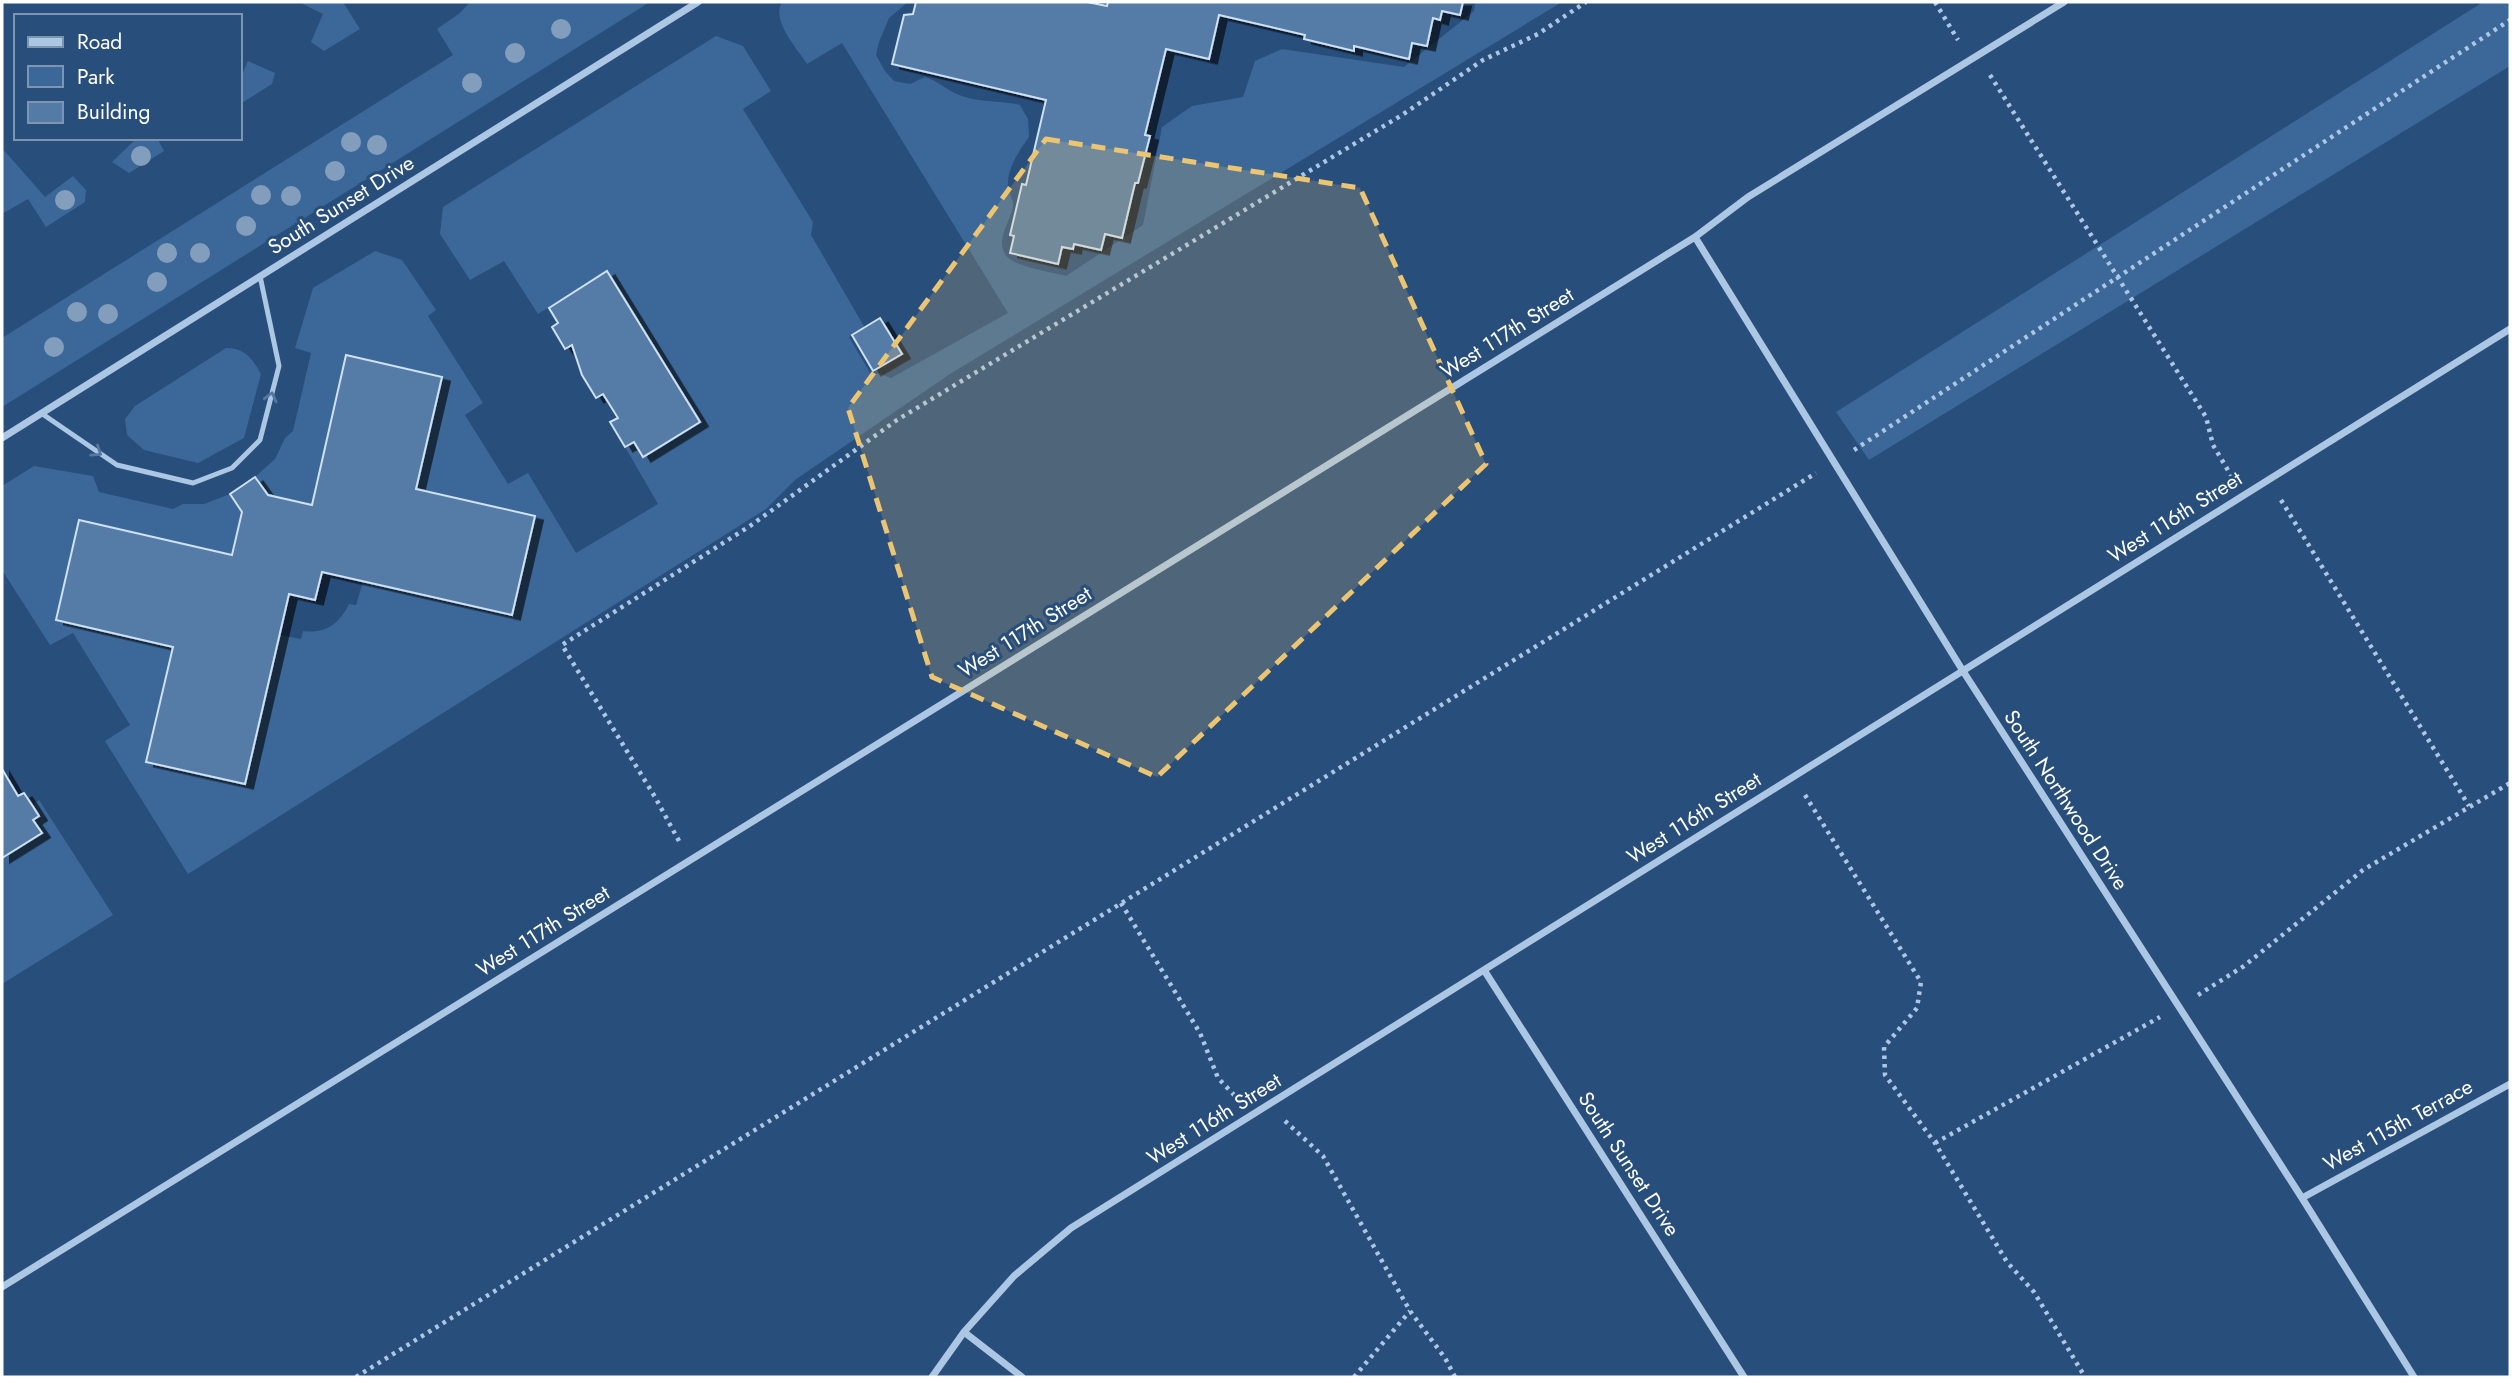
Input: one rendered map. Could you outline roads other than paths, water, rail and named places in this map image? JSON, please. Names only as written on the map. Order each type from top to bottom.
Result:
[{"type":"street","name":"South Sunset Drive","points":[[2,438],[698,2]]},
{"type":"street","name":"West 117th Street","points":[[2,1287],[1695,237],[1748,197],[2064,2]]},
{"type":"street","name":"South Northwood Drive","points":[[1695,237],[1963,671],[2414,1377]]},
{"type":"street","name":"West 116th Street","points":[[932,1377],[964,1332],[1014,1276],[1072,1228],[2510,329]]},
{"type":"street","name":"South Sunset Drive","points":[[1484,970],[1744,1377]]},
{"type":"street","name":"West 115th Terrace","points":[[2302,1198],[2510,1084]]},
{"type":"street","points":[[964,1332],[1022,1377]]},
{"type":"lane","points":[[41,413],[117,465],[193,483],[232,468],[260,440],[279,366],[260,276]]}]
